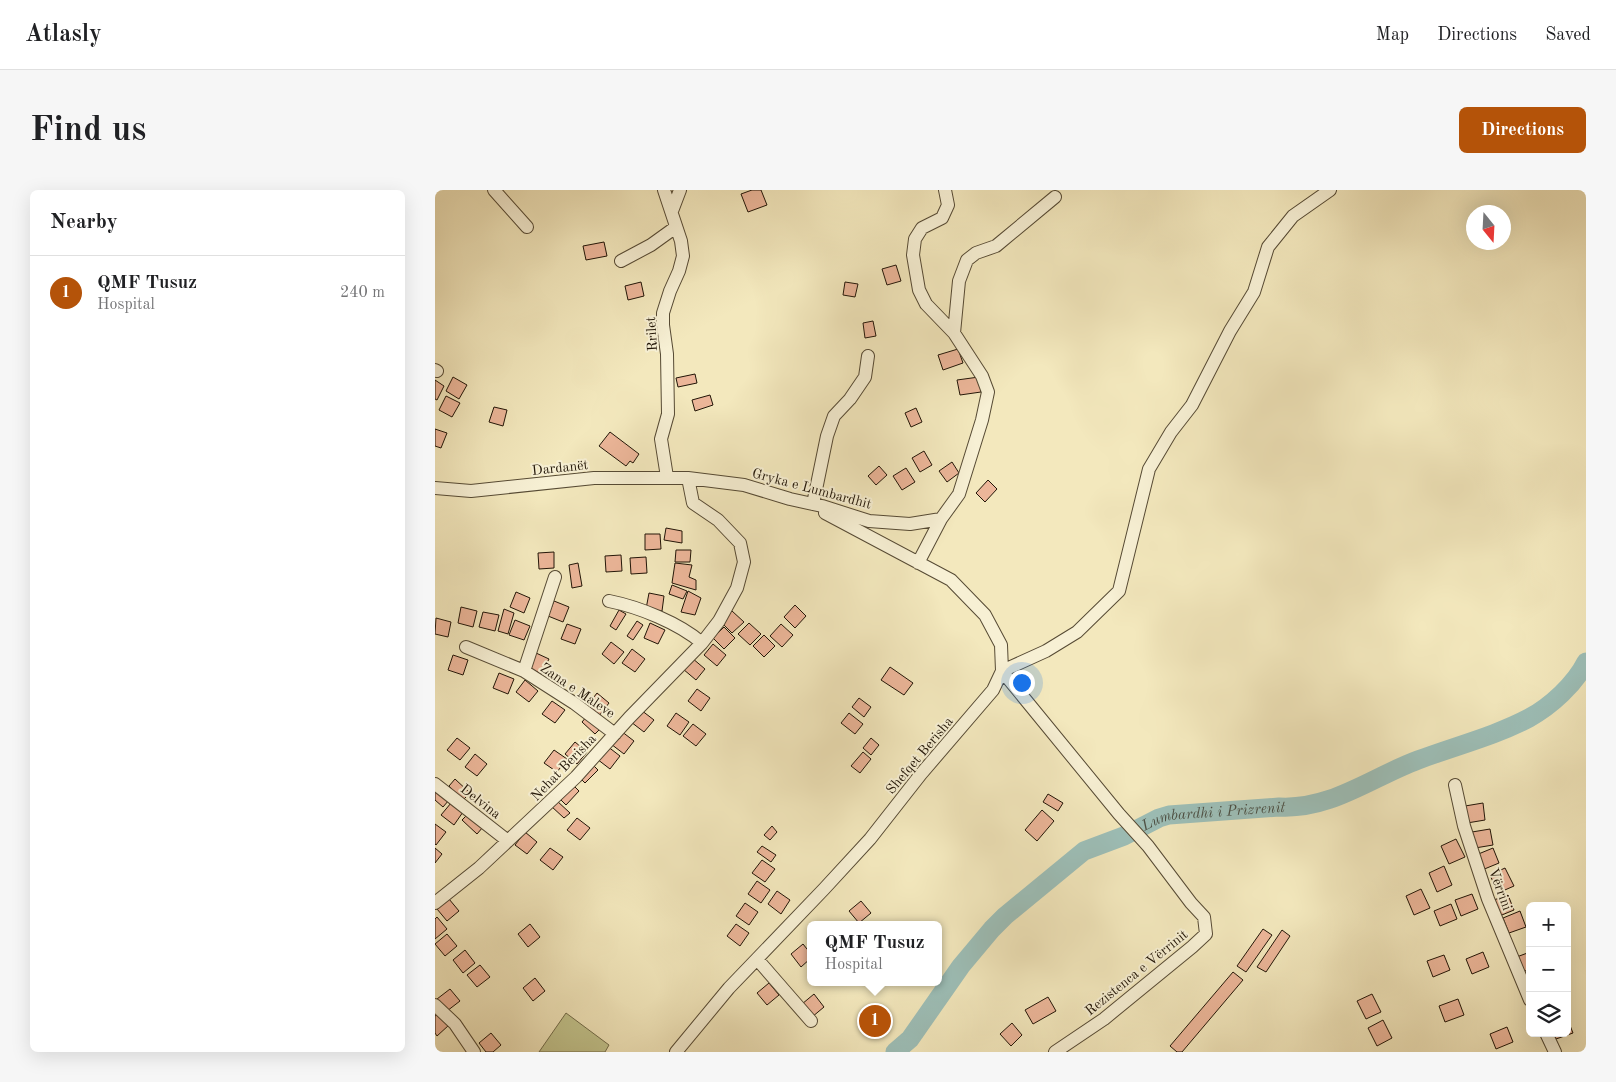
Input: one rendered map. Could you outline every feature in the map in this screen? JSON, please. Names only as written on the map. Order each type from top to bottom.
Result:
[{"type":"street","points":[[494,190],[527,227]]},
{"type":"street","name":"Rrilet","points":[[664,190],[681,241],[683,256],[663,312],[667,354],[668,414],[661,439],[667,477]]},
{"type":"street","points":[[672,211],[680,190]]},
{"type":"street","points":[[918,563],[941,519],[959,494],[982,420],[988,392],[983,376],[954,333],[926,304],[919,290],[913,255],[915,239],[922,228],[942,218],[948,205],[945,190]]},
{"type":"street","points":[[1002,671],[1046,650],[1077,632],[1119,591],[1149,469],[1171,432],[1192,405],[1230,331],[1254,292],[1268,247],[1293,216],[1330,190]]},
{"type":"street","points":[[954,333],[959,281],[967,260],[977,252],[996,246],[1055,197]]},
{"type":"street","points":[[621,261],[651,245],[676,227]]},
{"type":"street","points":[[813,504],[827,436],[834,416],[850,399],[865,377],[868,356]]},
{"type":"street","name":"Dardanët","points":[[435,488],[471,491],[594,478],[688,478]]},
{"type":"street","name":"Gryka e Lumbardhit","points":[[688,478],[744,485],[869,521],[910,524],[941,519]]},
{"type":"street","name":"Nehat Berisha","points":[[435,902],[479,868],[576,777],[702,642],[719,621],[737,588],[744,562],[740,543],[718,520],[693,503],[688,478]]},
{"type":"street","name":"Shefqet Berisha","points":[[676,1052],[729,988],[870,839],[921,774],[993,690],[1002,671],[1001,645],[985,615],[951,580],[829,515],[813,504]]},
{"type":"street","name":"Zana e Maleve","points":[[524,671],[555,577]]},
{"type":"street","points":[[609,602],[625,604],[668,621],[689,631],[702,642]]},
{"type":"street","name":"Zana e Maleve","points":[[465,647],[524,671],[574,703],[615,734]]},
{"type":"street","name":"Rezistenca e Vërrinit","points":[[1002,671],[1119,814],[1148,846],[1191,903],[1204,917],[1206,934],[1104,1019],[1055,1052]]},
{"type":"street","name":"Delvina","points":[[435,784],[508,841]]},
{"type":"street","name":"Vërrini","points":[[1455,785],[1464,826],[1488,899],[1527,992]]},
{"type":"street","points":[[757,959],[811,1021]]},
{"type":"street","points":[[435,1006],[455,1024],[474,1052]]},
{"type":"street","points":[[1548,1037],[1555,1052]]},
{"type":"green space","points":[[566,1013],[609,1045],[605,1052],[539,1052]]},
{"type":"building","points":[[752,190],[761,190],[767,205],[748,212],[741,194]]},
{"type":"building","points":[[604,242],[607,256],[586,260],[583,246]]},
{"type":"building","points":[[896,265],[901,281],[887,285],[882,269]]},
{"type":"building","points":[[641,282],[644,296],[628,300],[625,286]]},
{"type":"building","points":[[845,282],[858,284],[855,297],[843,295]]},
{"type":"building","points":[[873,321],[876,336],[865,338],[863,323]]},
{"type":"building","points":[[958,349],[963,363],[943,370],[938,355]]},
{"type":"building","points":[[695,374],[697,383],[678,387],[676,378]]},
{"type":"building","points":[[453,377],[467,385],[459,399],[446,391]]},
{"type":"building","points":[[979,377],[981,392],[960,395],[957,380]]},
{"type":"building","points":[[435,380],[444,386],[437,400],[435,399]]},
{"type":"building","points":[[710,395],[713,405],[695,411],[692,400]]},
{"type":"building","points":[[446,396],[460,403],[452,417],[439,410]]},
{"type":"building","points":[[494,407],[507,410],[503,426],[489,422]]},
{"type":"building","points":[[916,408],[922,422],[911,427],[905,413]]},
{"type":"building","points":[[435,429],[447,433],[441,448],[435,446]]},
{"type":"building","points":[[610,432],[639,454],[633,463],[630,461],[626,466],[599,446]]},
{"type":"building","points":[[924,451],[932,465],[920,472],[912,458]]},
{"type":"building","points":[[952,462],[959,473],[947,482],[939,471]]},
{"type":"building","points":[[879,466],[887,475],[876,485],[868,476]]},
{"type":"building","points":[[906,468],[915,482],[902,490],[893,476]]},
{"type":"building","points":[[988,480],[997,489],[985,502],[976,493]]},
{"type":"building","points":[[666,528],[682,531],[682,543],[664,540]]},
{"type":"building","points":[[645,534],[660,534],[661,549],[645,550]]},
{"type":"building","points":[[676,550],[691,550],[690,562],[675,562]]},
{"type":"building","points":[[554,552],[554,568],[539,569],[538,553]]},
{"type":"building","points":[[621,555],[622,571],[606,572],[605,556]]},
{"type":"building","points":[[646,557],[647,573],[631,574],[630,558]]},
{"type":"building","points":[[578,563],[582,586],[572,588],[569,565]]},
{"type":"building","points":[[675,563],[692,565],[689,577],[696,580],[696,590],[672,583]]},
{"type":"building","points":[[672,585],[687,591],[683,599],[669,594]]},
{"type":"building","points":[[688,591],[701,598],[695,615],[681,612]]},
{"type":"building","points":[[516,592],[530,598],[524,613],[510,607]]},
{"type":"building","points":[[649,593],[664,596],[662,611],[646,609]]},
{"type":"building","points":[[554,601],[569,607],[563,622],[548,616]]},
{"type":"building","points":[[795,605],[806,616],[795,628],[784,617]]},
{"type":"building","points":[[461,607],[477,611],[473,627],[458,623]]},
{"type":"building","points":[[504,609],[514,613],[508,634],[498,631]]},
{"type":"building","points":[[619,610],[626,614],[616,630],[610,626]]},
{"type":"building","points":[[732,611],[744,622],[732,633],[721,622]]},
{"type":"building","points":[[483,612],[499,615],[495,631],[479,627]]},
{"type":"building","points":[[436,618],[451,622],[448,637],[435,634]]},
{"type":"building","points":[[515,620],[530,626],[524,640],[509,635]]},
{"type":"building","points":[[637,621],[643,625],[633,640],[627,636]]},
{"type":"building","points":[[650,623],[665,630],[658,644],[644,638]]},
{"type":"building","points":[[749,623],[761,634],[750,645],[738,634]]},
{"type":"building","points":[[567,624],[581,629],[575,644],[561,639]]},
{"type":"building","points":[[781,624],[793,635],[782,647],[770,636]]},
{"type":"building","points":[[724,627],[735,638],[724,649],[713,638]]},
{"type":"building","points":[[764,635],[775,646],[764,657],[753,646]]},
{"type":"building","points":[[611,642],[624,652],[614,664],[602,654]]},
{"type":"building","points":[[713,644],[726,655],[717,666],[704,655]]},
{"type":"building","points":[[632,649],[645,659],[635,672],[622,663]]},
{"type":"building","points":[[536,653],[549,659],[541,674],[528,667]]},
{"type":"building","points":[[453,655],[468,660],[463,675],[448,670]]},
{"type":"building","points":[[692,658],[705,669],[696,680],[683,669]]},
{"type":"building","points":[[890,667],[913,683],[904,695],[881,680]]},
{"type":"building","points":[[499,673],[514,679],[508,694],[493,688]]},
{"type":"building","points":[[525,680],[538,691],[529,702],[516,692]]},
{"type":"building","points":[[697,689],[710,698],[701,711],[688,701]]},
{"type":"building","points":[[597,693],[609,703],[599,716],[587,706]]},
{"type":"building","points":[[859,698],[871,707],[864,717],[852,707]]},
{"type":"building","points":[[552,701],[565,710],[555,723],[542,714]]},
{"type":"building","points":[[641,710],[654,720],[644,732],[631,722]]},
{"type":"building","points":[[676,713],[689,722],[680,735],[667,726]]},
{"type":"building","points":[[849,713],[863,724],[855,734],[841,723]]},
{"type":"building","points":[[587,716],[600,729],[595,734],[582,722]]},
{"type":"building","points":[[693,724],[706,734],[696,746],[683,736]]},
{"type":"building","points":[[621,731],[634,741],[624,754],[611,744]]},
{"type":"building","points":[[457,738],[470,748],[460,760],[447,750]]},
{"type":"building","points":[[871,738],[879,745],[871,755],[863,748]]},
{"type":"building","points":[[575,742],[587,752],[577,764],[565,754]]},
{"type":"building","points":[[607,746],[620,756],[610,769],[597,759]]},
{"type":"building","points":[[554,750],[567,759],[557,772],[544,763]]},
{"type":"building","points":[[863,752],[871,759],[860,773],[851,766]]},
{"type":"building","points":[[475,754],[487,764],[477,776],[465,767]]},
{"type":"building","points":[[593,765],[598,770],[585,783],[580,778]]},
{"type":"building","points":[[455,779],[470,793],[463,800],[449,786]]},
{"type":"building","points":[[435,786],[449,800],[443,807],[435,800]]},
{"type":"building","points":[[574,786],[579,791],[566,805],[561,800]]},
{"type":"building","points":[[1048,794],[1063,803],[1058,811],[1043,802]]},
{"type":"building","points":[[556,800],[570,813],[564,818],[551,806]]},
{"type":"building","points":[[451,803],[463,812],[454,825],[441,815]]},
{"type":"building","points":[[1483,803],[1485,820],[1467,823],[1465,806]]},
{"type":"building","points":[[1042,810],[1054,821],[1037,841],[1025,830]]},
{"type":"building","points":[[469,813],[483,827],[477,834],[462,820]]},
{"type":"building","points":[[577,818],[590,828],[580,840],[567,830]]},
{"type":"building","points":[[435,824],[446,832],[436,845],[435,844]]},
{"type":"building","points":[[772,826],[777,832],[770,840],[764,835]]},
{"type":"building","points":[[1490,829],[1493,845],[1475,848],[1472,832]]},
{"type":"building","points":[[525,832],[537,842],[527,854],[515,845]]},
{"type":"building","points":[[1456,839],[1465,857],[1449,864],[1441,846]]},
{"type":"building","points":[[762,846],[776,855],[771,862],[757,852]]},
{"type":"building","points":[[435,848],[442,854],[435,863]]},
{"type":"building","points":[[550,848],[563,857],[553,870],[540,860]]},
{"type":"building","points":[[1493,848],[1499,863],[1482,870],[1476,855]]},
{"type":"building","points":[[762,860],[775,869],[765,882],[752,873]]},
{"type":"building","points":[[1444,866],[1452,885],[1437,892],[1429,873]]},
{"type":"building","points":[[1505,868],[1514,886],[1498,893],[1490,875]]},
{"type":"building","points":[[757,881],[770,890],[761,903],[748,894]]},
{"type":"building","points":[[1421,889],[1430,908],[1414,915],[1406,896]]},
{"type":"building","points":[[777,891],[790,900],[781,914],[768,904]]},
{"type":"building","points":[[1472,894],[1478,909],[1461,916],[1455,900]]},
{"type":"building","points":[[1508,895],[1514,910],[1497,917],[1491,901]]},
{"type":"building","points":[[449,899],[459,911],[447,921],[437,909]]},
{"type":"building","points":[[861,901],[871,913],[861,921],[857,921],[849,911]]},
{"type":"building","points":[[745,903],[758,912],[749,925],[736,916]]},
{"type":"building","points":[[1451,904],[1457,919],[1440,926],[1434,911]]},
{"type":"building","points":[[1520,911],[1526,927],[1509,933],[1503,918]]},
{"type":"building","points":[[437,917],[447,929],[435,939],[435,919]]},
{"type":"building","points":[[530,924],[540,937],[528,947],[518,934]]},
{"type":"building","points":[[736,924],[749,933],[740,946],[727,936]]},
{"type":"building","points":[[1263,929],[1272,935],[1246,972],[1237,966]]},
{"type":"building","points":[[1282,930],[1290,936],[1266,972],[1257,967]]},
{"type":"building","points":[[447,934],[457,946],[445,956],[435,944]]},
{"type":"building","points":[[803,944],[807,949],[807,962],[801,967],[791,954]]},
{"type":"building","points":[[465,950],[475,963],[463,973],[453,960]]},
{"type":"building","points":[[1483,952],[1489,967],[1472,974],[1466,959]]},
{"type":"building","points":[[1526,954],[1526,971],[1520,973],[1514,958]]},
{"type":"building","points":[[1444,955],[1450,970],[1433,977],[1427,961]]},
{"type":"building","points":[[480,965],[490,977],[477,987],[467,975]]},
{"type":"building","points":[[1233,972],[1243,980],[1182,1052],[1177,1052],[1170,1046]]},
{"type":"building","points":[[535,978],[545,991],[533,1001],[523,988]]},
{"type":"building","points":[[769,983],[779,995],[767,1005],[757,993]]},
{"type":"building","points":[[450,989],[460,1001],[447,1011],[437,999]]},
{"type":"building","points":[[814,994],[824,1007],[812,1017],[802,1004]]},
{"type":"building","points":[[1372,994],[1381,1012],[1366,1019],[1357,1001]]},
{"type":"building","points":[[1048,997],[1056,1011],[1033,1024],[1025,1010]]},
{"type":"building","points":[[1458,999],[1464,1015],[1445,1022],[1439,1006]]},
{"type":"building","points":[[439,1013],[449,1025],[437,1036],[435,1033],[435,1016]]},
{"type":"building","points":[[1383,1020],[1392,1038],[1377,1046],[1368,1028]]},
{"type":"building","points":[[1012,1023],[1022,1035],[1011,1046],[1000,1034]]},
{"type":"building","points":[[1507,1027],[1513,1042],[1496,1049],[1490,1034]]},
{"type":"building","points":[[491,1033],[501,1045],[493,1052],[486,1052],[479,1043]]},
{"type":"waterway","name":"Lumbardhi i Prizrenit","points":[[895,1052],[910,1039],[961,966],[992,929],[1005,916],[1084,851],[1124,836],[1159,818],[1169,815],[1298,807],[1334,798],[1418,760],[1489,736],[1529,718],[1562,694],[1576,678],[1586,662]]},
{"type":"place","name":"QMF Tusuz","points":[[875,1021]]}]
